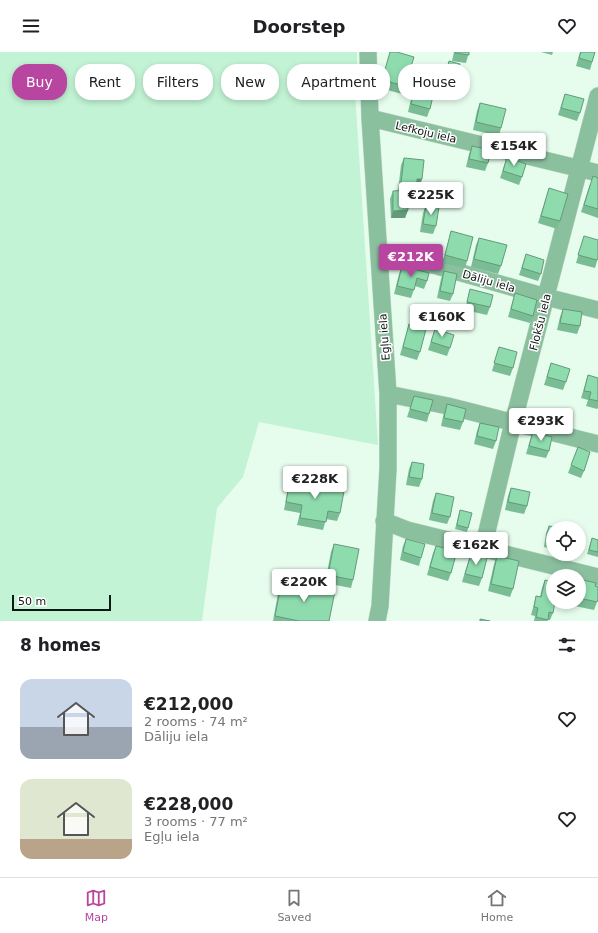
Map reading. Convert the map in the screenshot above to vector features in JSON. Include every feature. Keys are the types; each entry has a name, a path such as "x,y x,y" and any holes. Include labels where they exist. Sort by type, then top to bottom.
{"street":[{"name":"Egļu iela","path":"368,52 370,118 378,255 388,394 388,469 380,606 377,621"},
{"name":"Flokšu iela","path":"483,548 598,96"},
{"name":"Lefkoju iela","path":"370,118 598,173"},
{"name":"Dāliju iela","path":"378,255 437,266 598,310"},
{"path":"388,394 448,406 598,444"},
{"path":"384,521 407,530 598,577"}],"green space":[{"path":"0,52 357,52 357,64 287,64 287,100 355,100 378,445 259,422 243,477 217,508 202,621 0,621"}],"building":[{"path":"390,52 397,52 414,57 412,64 398,64 398,84 390,82 390,64 387,64"},
{"path":"469,52 469,55 455,53"},
{"path":"581,52 595,52 592,62 579,58"},
{"path":"449,61 460,64 448,64"},
{"path":"565,94 584,99 580,113 561,108"},
{"path":"412,100 432,100 430,109 411,104"},
{"path":"480,103 506,109 501,128 476,122"},
{"path":"472,146 491,150 488,163 469,159"},
{"path":"507,157 526,164 522,177 503,171"},
{"path":"404,158 424,160 422,179 417,179 417,185 401,183"},
{"path":"593,176 598,178 598,209 584,205"},
{"path":"549,188 568,194 560,221 541,216"},
{"path":"407,190 408,210 393,211 393,191"},
{"path":"426,205 439,207 436,226 423,224"},
{"path":"451,231 473,237 467,261 445,255"},
{"path":"584,236 598,240 597,260 578,255"},
{"path":"479,238 507,245 501,266 474,259"},
{"path":"526,254 544,260 541,274 522,268"},
{"path":"402,266 429,273 427,281 417,278 414,290 397,286"},
{"path":"444,271 457,274 453,294 440,291"},
{"path":"470,289 493,295 490,307 467,302"},
{"path":"515,293 537,300 533,316 511,309"},
{"path":"563,309 582,312 580,326 560,323"},
{"path":"409,324 426,329 420,352 403,347"},
{"path":"435,329 454,335 450,348 431,342"},
{"path":"499,347 517,352 513,368 494,363"},
{"path":"551,363 570,369 566,382 547,377"},
{"path":"588,375 598,378 598,401 589,399 591,392 584,391"},
{"path":"414,396 433,400 429,414 410,409"},
{"path":"447,404 466,409 463,422 444,418"},
{"path":"480,423 499,427 496,441 477,436"},
{"path":"533,432 552,437 549,451 529,446"},
{"path":"578,447 590,452 584,471 571,465"},
{"path":"412,462 424,464 422,479 409,477"},
{"path":"290,480 344,491 340,513 328,511 326,522 300,518 302,505 286,502"},
{"path":"511,488 530,492 527,506 508,502"},
{"path":"436,493 454,497 450,517 432,513"},
{"path":"460,510 472,513 468,528 457,525"},
{"path":"592,538 598,540 598,552 589,550"},
{"path":"406,539 425,544 421,558 403,552"},
{"path":"334,544 359,549 353,580 328,575"},
{"path":"436,546 457,551 451,573 430,567"},
{"path":"471,554 487,558 482,578 465,574"},
{"path":"497,556 519,561 513,589 491,584"},
{"path":"282,580 335,591 329,621 299,621 275,616"},
{"path":"546,580 546,609 554,609 553,613 549,612 548,620 536,617 538,608 534,607 536,596 541,597"},
{"path":"586,581 596,583 595,586 598,587 597,602 586,600"}]}
